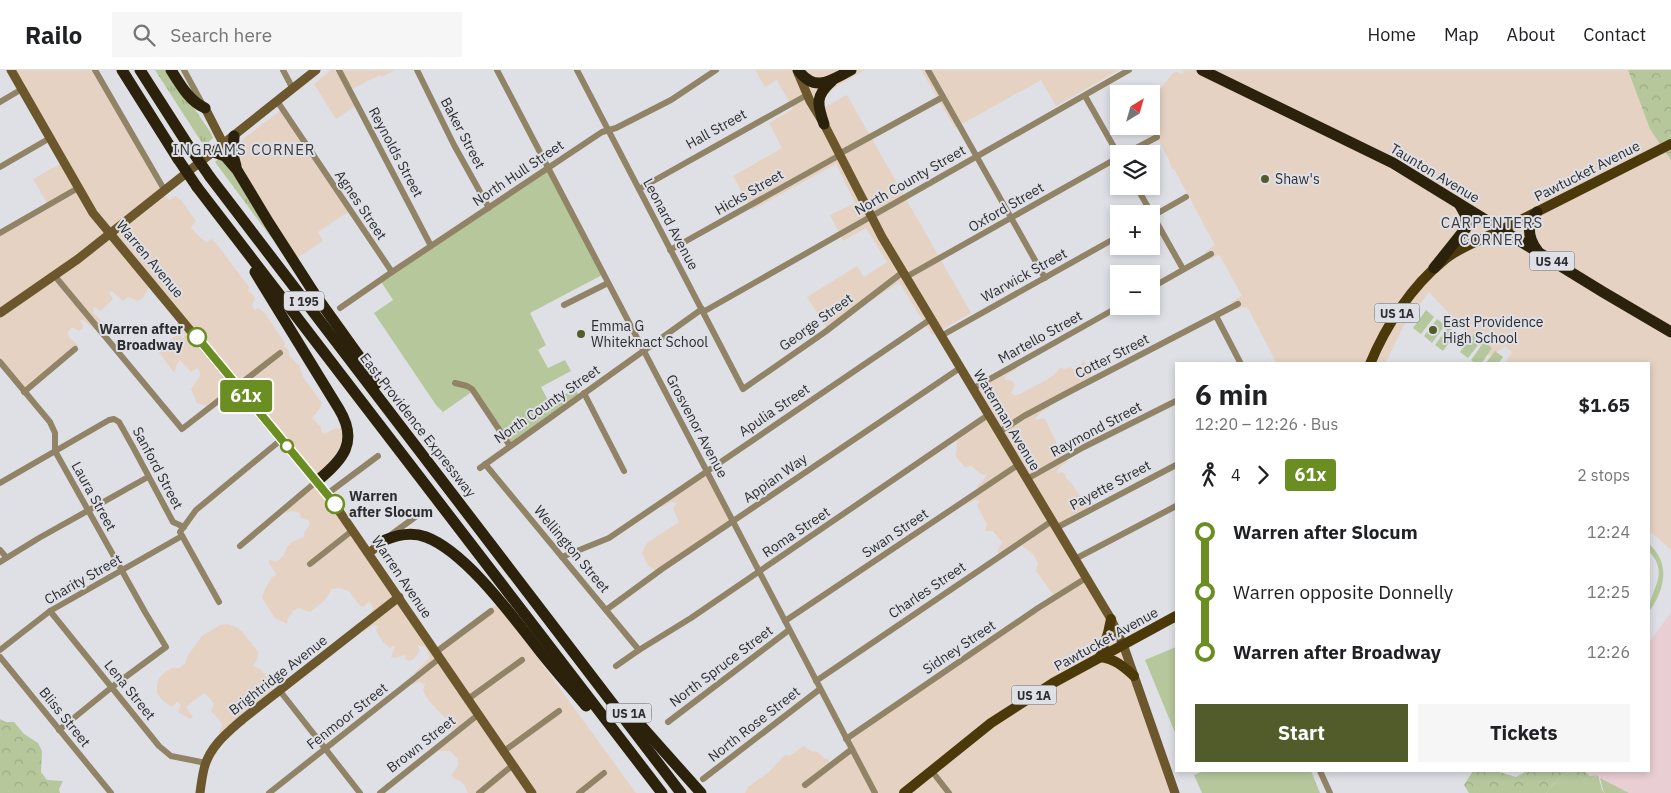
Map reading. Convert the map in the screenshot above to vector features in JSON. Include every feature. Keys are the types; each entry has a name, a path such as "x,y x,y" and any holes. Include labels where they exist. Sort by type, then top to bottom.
{"highway":[{"name":"I 195","path":"122,70 178,159 225,224 661,793"},
{"name":"East Providence Expressway","path":"140,70 210,177 681,793"},
{"path":"171,70 191,98 198,105 205,108"},
{"path":"797,70 812,83 823,83 835,79"},
{"path":"824,124 818,100 824,89 835,79 850,70"},
{"name":"Taunton Avenue","path":"1202,70 1375,154 1671,332"},
{"path":"234,136 233,155 237,170"},
{"path":"214,152 224,156 237,170 268,223 311,289 359,356 399,425"},
{"path":"1434,268 1466,228 1466,216 1459,204"},
{"path":"1537,212 1530,225 1529,233 1532,243 1542,254"},
{"path":"225,224 344,419 348,435 345,452 337,464 317,482"},
{"path":"386,540 415,534 425,537 446,548 472,571 492,591 661,793"},
{"name":"US 1A","path":"559,633 701,793"}],"main road":[{"name":"Warren Avenue","path":"11,70 93,212 327,494 532,793"},
{"path":"0,313 110,234 316,70"},
{"name":"Waterman Avenue","path":"797,70 807,95 824,124 871,217 904,275 1111,620 1123,644 1175,793"},
{"path":"205,108 224,144"},
{"name":"Pawtucket Avenue","path":"1371,362 1377,346 1394,317 1434,268 1461,248 1502,230 1671,144"},
{"path":"369,553 386,540"},
{"name":"Brightridge Avenue","path":"200,793 210,753 222,738 399,597"},
{"name":"Pawtucket Avenue","path":"904,793 991,723 1053,683 1175,617"},
{"path":"1111,620 1100,657 1121,664 1134,676"}],"street":[{"path":"95,70 165,191"},
{"path":"184,70 205,108"},
{"path":"283,70 293,89"},
{"name":"Reynolds Street","path":"339,70 431,246"},
{"name":"Baker Street","path":"416,70 488,208"},
{"name":"Grosvenor Avenue","path":"497,70 875,793"},
{"name":"Leonard Avenue","path":"577,70 743,390"},
{"name":"North Hull Street","path":"340,308 602,132 616,128 671,100 716,70"},
{"path":"928,70 1044,278"},
{"name":"North County Street","path":"482,466 702,310 871,217 1128,70"},
{"path":"0,102 22,89"},
{"name":"Hall Street","path":"639,189 807,95"},
{"name":"Hicks Street","path":"670,250 943,96"},
{"path":"1085,96 1113,145"},
{"name":"Agnes Street","path":"277,101 392,272"},
{"path":"1142,145 1157,137"},
{"path":"0,167 50,138"},
{"name":"Oxford Street","path":"904,275 1011,218 1110,161"},
{"path":"0,233 78,188"},
{"path":"1160,212 1186,196"},
{"path":"1160,230 1183,269"},
{"name":"Warwick Street","path":"941,336 1110,241"},
{"path":"1160,283 1211,254"},
{"path":"54,275 182,429 280,353"},
{"name":"George Street","path":"743,390 904,275"},
{"path":"564,305 608,283"},
{"name":"Cotter Street","path":"999,432 1024,416 1238,304"},
{"name":"Martello Street","path":"972,389 1110,312"},
{"path":"1216,316 1240,362"},
{"name":"Apulia Street","path":"562,557 609,538 930,319"},
{"path":"24,392 75,349"},
{"name":"Laura Street","path":"0,362 50,422 55,433 55,451 121,571 166,647 112,687"},
{"name":"Appian Way","path":"606,610 662,569 960,368"},
{"path":"455,384 472,389 510,446"},
{"path":"584,394 624,471"},
{"name":"Raymond Street","path":"1027,479 1084,447 1175,402"},
{"name":"Roma Street","path":"616,666 691,618 988,415"},
{"name":"Sanford Street","path":"55,451 109,420 116,420 133,447 173,522 184,527 180,532 182,536"},
{"path":"184,527 196,510 282,439"},
{"path":"0,483 55,451"},
{"path":"327,494 378,456"},
{"name":"Swan Street","path":"785,622 1018,464"},
{"name":"Payette Street","path":"1054,524 1175,465"},
{"name":"Wellington Street","path":"482,466 562,557 639,650"},
{"path":"0,562 148,477"},
{"path":"240,546 317,482"},
{"path":"1075,559 1175,507"},
{"path":"386,540 422,512"},
{"name":"Charles Street","path":"816,681 1054,524"},
{"path":"310,564 353,530"},
{"path":"182,536 219,602"},
{"name":"Charity Street","path":"0,650 50,611 182,536"},
{"path":"0,550 6,557"},
{"name":"Sidney Street","path":"846,739 1038,608 1086,578"},
{"name":"Lena Street","path":"50,611 164,751 171,756 206,763"},
{"name":"Fenmoor Street","path":"269,793 491,611"},
{"name":"North Spruce Street","path":"668,722 789,630"},
{"name":"Bliss Street","path":"0,657 112,793"},
{"path":"468,699 522,660"},
{"path":"59,730 112,687"},
{"name":"North Rose Street","path":"704,779 820,689"},
{"path":"280,690 360,793"},
{"path":"504,751 559,711"},
{"name":"Brown Street","path":"380,793 479,714"},
{"path":"805,785 852,750"},
{"path":"479,793 513,765"},
{"path":"931,770 949,793"},
{"path":"1320,772 1330,793"},
{"path":"578,793 604,773"}],"shaded area":[{"path":"9,70 94,70 162,193 169,200 175,196 180,199 196,221 191,227 192,229 204,241 207,242 211,239 216,243 249,287 248,290 255,298 252,306 255,310 258,308 265,313 285,343 284,346 289,351 289,355 300,367 303,377 322,403 312,418 321,427 321,431 324,434 336,428 346,430 344,449 315,481 236,388 210,407 197,403 191,389 200,376 198,369 191,372 180,360 174,373 155,347 157,340 170,347 168,343 172,338 179,334 183,339 185,335 177,323 179,321 150,285 143,298 138,301 128,297 123,301 112,291 109,293 113,299 101,311 93,308 94,314 100,319 101,324 97,325 94,329 83,320 80,320 83,326 82,329 79,331 72,327 68,332 69,337 79,346 78,350 74,349 25,390 0,361 0,232 49,206 33,179 60,164"},
{"path":"331,70 395,70 382,77 380,75 350,90 357,105 336,119 314,84"},
{"path":"755,70 865,70 829,91 824,102 825,107 847,95 971,313 932,335 899,282 828,330 807,297 857,266 864,277 887,262 866,228 843,241 830,215 855,203 836,164 752,210 733,176 782,148 769,123 793,109 777,80 765,87"},
{"path":"921,70 1119,70 1056,106 1041,80 955,128"},
{"path":"1182,70 1634,70 1671,152 1671,550 1652,533 1650,534 1650,362 1505,362 1512,352 1505,347 1490,356 1486,354 1469,333 1429,292 1403,327 1386,362 1276,362 1248,308 1242,307 1236,310 1231,302 1242,296 1220,256 1218,255 1209,260 1205,252 1215,245 1155,135 1160,135 1160,88 1173,73 1183,74"},
{"path":"280,111 348,212 318,232 323,241 295,259 250,185 237,157 239,146 243,139"},
{"path":"1083,360 1092,372 1090,380 1046,404 1050,407 1036,418 1036,420 1045,419 1056,441 1055,449 1062,453 1068,452 1066,458 1068,461 1061,466 1057,473 1062,472 1065,474 1084,502 1089,504 1093,502 1094,507 1057,526 1123,638 1175,793 745,793 748,787 769,772 785,755 790,756 803,746 811,751 818,752 825,759 828,759 830,764 850,750 845,739 1055,597 1036,571 1038,563 1033,554 1022,546 1023,542 1001,554 997,552 1002,542 993,531 985,531 987,524 977,506 980,501 975,500 964,505 964,500 979,489 977,486 986,476 971,466 965,467 956,457 956,437 987,415 971,389 1012,366 1017,369 1008,374 1005,380 1011,380 1015,385 1011,393 1018,395 1053,376 1060,368 1070,367 1078,372"},
{"path":"705,472 731,522 657,572 647,564 642,553 647,543 679,522 673,508 677,503 671,502 661,507 661,503"},
{"path":"314,482 433,651 494,606 499,605 636,793 468,793 464,785 451,775 458,766 458,759 450,751 438,751 438,748 457,727 450,731 454,721 450,715 446,719 429,701 423,691 425,684 419,682 412,685 411,680 417,673 414,673 429,659 425,647 417,645 420,650 414,659 410,661 405,659 405,655 391,657 395,647 390,648 383,642 376,631 378,626 374,625 363,632 366,619 373,609 372,605 369,602 363,607 360,606 349,591 339,588 332,589 325,600 310,612 299,608 294,610 288,618 287,624 275,618 262,598 272,577 277,575 269,563 269,559 275,562 279,560 292,542 304,537 304,533 310,524 308,520 301,518 300,513 292,511 287,513 286,510"},
{"path":"1671,612 1671,793 1629,793 1600,778 1598,775 1590,776 1585,772 1650,772 1650,642"},
{"path":"227,624 242,631 258,652 258,658 253,666 260,669 270,680 266,688 274,689 283,683 223,736 219,733 222,726 221,722 211,711 214,704 204,693 186,707 193,717 190,719 178,712 181,705 177,702 172,707 162,700 157,693 157,685 159,678 165,672 185,664 188,655 202,636 220,625"}],"green space":[{"path":"155,70 168,70 211,133 213,138 204,146"},
{"path":"1628,70 1671,70 1671,160 1650,129"},
{"path":"221,157 224,159 273,240 215,162"},
{"path":"548,169 604,274 530,313 546,345 538,350 548,368 565,360 571,371 541,387 549,402 575,389 580,396 510,446 473,391 443,412 436,405 374,313 393,300 380,280"},
{"path":"1426,310 1434,317 1421,334 1413,328"},
{"path":"1437,319 1445,325 1432,343 1424,336"},
{"path":"1448,327 1456,333 1443,351 1435,345"},
{"path":"1474,334 1482,340 1468,358 1460,352"},
{"path":"1484,342 1492,348 1482,362 1474,362 1471,360"},
{"path":"1495,351 1503,357 1499,362 1487,362"},
{"path":"1650,545 1661,560 1663,577 1659,594 1650,610 1650,604 1659,575 1655,560 1650,552"},
{"path":"1175,647 1175,733 1145,660"},
{"path":"0,719 6,722 14,722 24,734 38,743 42,751 41,772 47,780 63,781 59,789 60,793 0,793"},
{"path":"1202,772 1311,772 1320,793 1202,793 1194,775"},
{"path":"1472,772 1499,772 1516,777 1525,772 1569,772 1561,776 1546,793 1469,793 1464,785"},
{"path":"1569,772 1585,772 1590,776 1597,775 1592,780"},
{"path":"1569,772 1588,780 1592,780 1598,775 1602,790 1605,793 1546,793 1561,776"},
{"path":"1600,778 1629,793 1605,793"}],"bus line":[{"name":"61x","path":"197,337 335,504"}],"place":[{"name":"Shaw's","path":"1265,179"},
{"name":"East Providence High School","path":"1433,330"},
{"name":"Emma G Whiteknact School","path":"581,334"},
{"name":"Warren after Broadway","path":"197,337"},
{"name":"Warren after Slocum","path":"335,504"}],"district":[{"name":"INGRAMS CORNER","path":"244,149"},
{"name":"CARPENTERS CORNER","path":"1492,230"}]}
